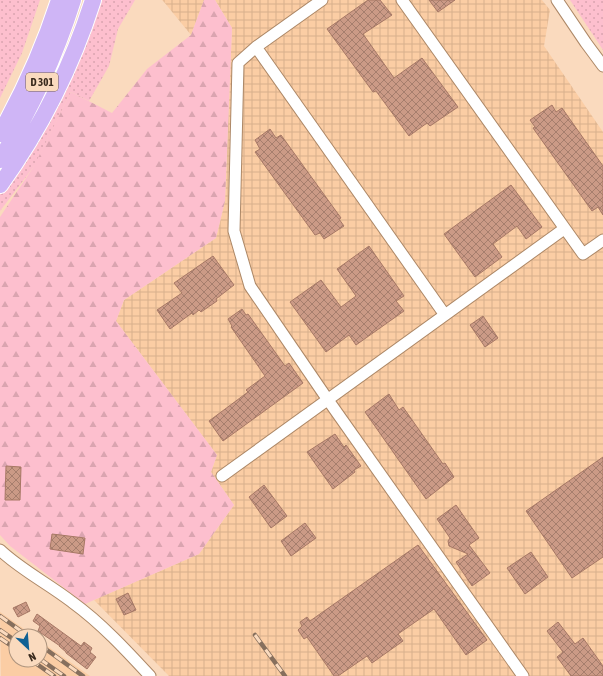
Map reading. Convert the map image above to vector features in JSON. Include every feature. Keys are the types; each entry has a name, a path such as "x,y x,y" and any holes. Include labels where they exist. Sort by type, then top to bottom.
{"highway":[{"name":"D 301","path":"0,134 32,72 50,28 59,0"},
{"name":"D 301","path":"0,160 22,123 42,83 59,41 73,0"},
{"path":"0,172 28,127 52,82 82,0"},
{"path":"0,185 36,132 55,96 73,56 93,0"}],"street":[{"path":"322,0 256,47 238,63 234,232 250,286 328,400 523,676"},
{"path":"402,0 583,254 603,240"},
{"path":"557,0 603,66"},
{"path":"256,47 446,315"},
{"path":"222,476 564,229"},
{"path":"0,551 74,603 96,621 150,676"}],"shaded area":[{"path":"162,0 204,0 191,35 164,2"},
{"path":"215,0 542,0 550,10 544,46 603,132 603,676 169,676 94,600 199,554 234,505 211,472 217,455 116,321 124,300 216,238 225,201 232,28"},
{"path":"0,612 23,628 8,628 8,668 48,668 48,647 90,676 1,676"}],"green space":[{"path":"0,0 40,0 22,53 0,98"},
{"path":"97,0 135,0 118,29 109,66 89,101 71,92 35,165 0,211 0,194 30,151"},
{"path":"204,0 215,0 232,28 225,201 216,238 124,300 116,321 217,455 211,472 234,505 199,554 85,604 10,546 0,535 0,217 34,166 71,92 112,113 147,69 191,35"},
{"path":"570,0 603,0 603,50"}],"building":[{"path":"368,0 380,0 392,15 363,34 394,78 422,58 458,107 430,126 427,123 409,136 376,91 373,92 327,29"},
{"path":"429,0 455,0 438,12"},
{"path":"552,105 556,112 562,108 603,166 603,215 598,207 592,211 533,128 535,127 530,120"},
{"path":"270,129 276,138 281,135 341,218 339,219 344,226 324,239 320,233 315,235 255,152 260,149 255,140"},
{"path":"511,185 542,227 526,239 517,226 493,244 502,257 475,277 444,234"},
{"path":"369,246 404,296 396,301 404,311 356,345 349,335 326,352 290,302 321,280 341,307 356,296 337,269"},
{"path":"213,256 234,285 216,299 217,301 201,312 199,310 193,315 192,313 170,329 157,310 182,293 174,283"},
{"path":"242,309 246,315 248,314 285,366 289,363 303,383 223,441 209,421 248,392 246,390 265,376 231,327 232,326 228,319"},
{"path":"483,316 498,338 485,347 470,325"},
{"path":"389,394 399,410 403,407 443,464 445,463 454,477 426,499 365,412"},
{"path":"335,434 344,447 346,445 361,466 354,470 355,472 333,489 307,452"},
{"path":"603,457 603,557 572,578 526,511"},
{"path":"6,466 21,467 20,500 5,500"},
{"path":"264,485 287,516 271,528 249,497"},
{"path":"456,505 479,538 469,545 490,573 472,586 456,562 468,554 449,546 448,541 450,538 437,519"},
{"path":"305,523 316,538 291,556 281,541"},
{"path":"52,534 85,538 83,554 50,549"},
{"path":"418,545 487,640 466,655 434,609 398,634 403,641 372,663 367,656 338,676 334,676 307,637 304,639 298,630 302,626 300,622 307,617 310,621"},
{"path":"531,552 548,577 525,594 507,568"},
{"path":"128,593 136,610 124,615 116,599"},
{"path":"26,602 30,611 18,617 13,608"},
{"path":"37,614 81,646 84,642 92,648 90,652 96,657 87,669 48,638 48,628 39,628 40,626 33,621"},
{"path":"558,622 575,644 583,638 603,666 603,676 571,676 557,657 563,652 547,631"}],"railway":[{"path":"0,616 17,628"},
{"path":"0,630 8,636"},
{"path":"255,635 285,676"},
{"path":"0,638 8,644"},
{"path":"48,651 83,676"},
{"path":"48,665 64,676"},
{"path":"42,668 54,676"}]}
